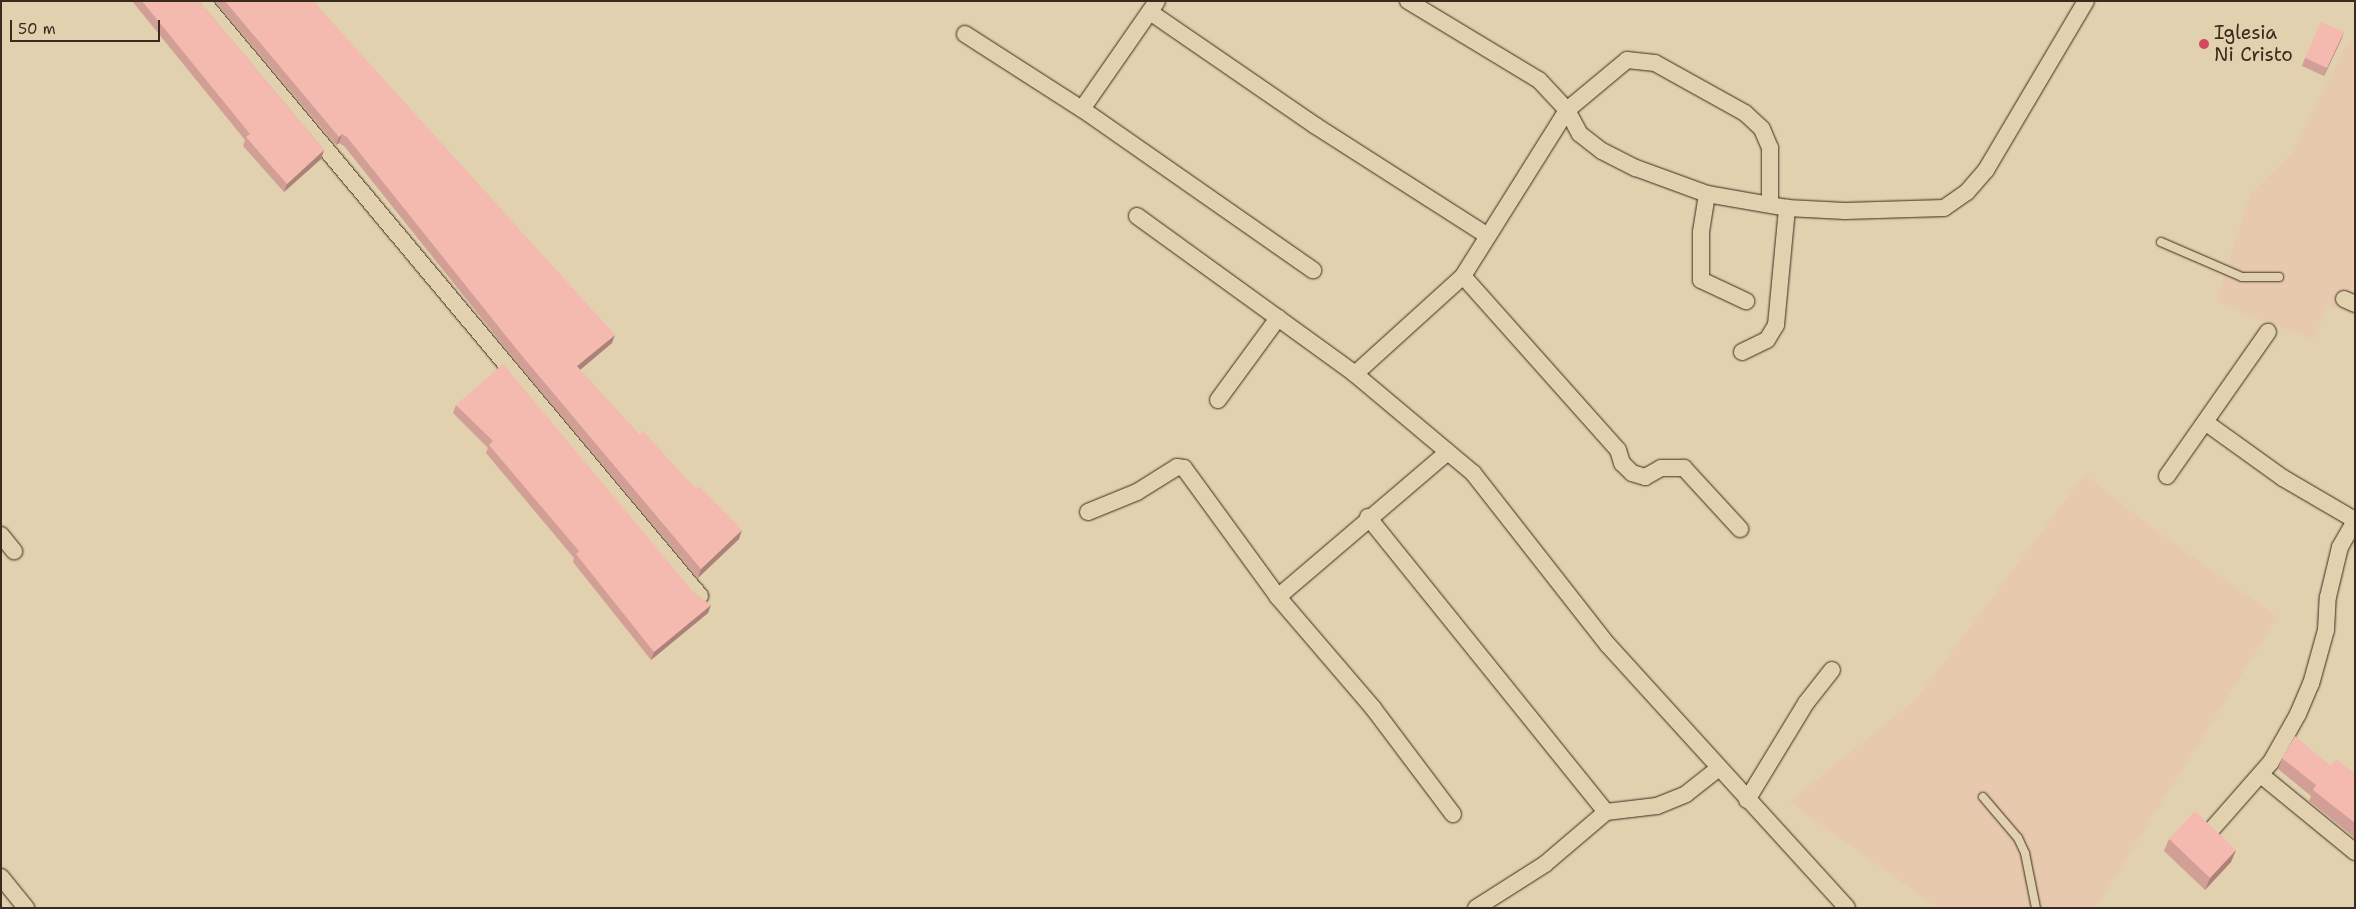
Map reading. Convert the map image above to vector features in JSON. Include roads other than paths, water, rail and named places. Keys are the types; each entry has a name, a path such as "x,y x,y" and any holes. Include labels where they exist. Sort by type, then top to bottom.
{"street":[{"path":"202,1 700,596"},
{"path":"1408,1 1538,80 1567,110 1580,134 1602,151 1636,168 1707,194 1787,208 1854,211 1944,208 1967,192 1986,170 2086,1"},
{"path":"1082,109 1154,7 1316,126 1488,236"},
{"path":"965,34 1082,109 1313,270"},
{"path":"1354,374 1463,276 1567,110 1612,69 1627,60 1654,62 1746,113 1762,129 1770,148 1770,204"},
{"path":"1707,194 1701,232 1701,280 1746,301"},
{"path":"1742,352 1767,340 1776,325 1787,208"},
{"path":"1137,216 1354,374 1473,473 1608,645 1847,908"},
{"path":"1463,276 1618,450 1622,463 1632,473 1646,477 1661,468 1684,468 1740,529"},
{"path":"1218,400 1278,318"},
{"path":"2167,476 2268,332"},
{"path":"2205,422 2283,478 2355,521 2340,547 2332,577 2326,630 2311,684 2298,714 2261,775 2213,828"},
{"path":"1278,597 1368,517 1448,452"},
{"path":"1088,512 1137,492 1177,468 1184,468 1278,597 1373,708 1453,814"},
{"path":"1368,517 1606,812"},
{"path":"1,535 14,551"},
{"path":"1747,800 1797,718 1832,670"},
{"path":"1476,908 1545,864 1606,812 1657,806 1686,794 1719,768"},
{"path":"2261,775 2355,852"},
{"path":"1,877 26,908"}],"lane":[{"path":"2161,242 2242,277 2279,278"},
{"path":"1983,797 2018,838 2025,853 2036,908"}],"place":[{"name":"Iglesia Ni Cristo","path":"2204,44"}]}
